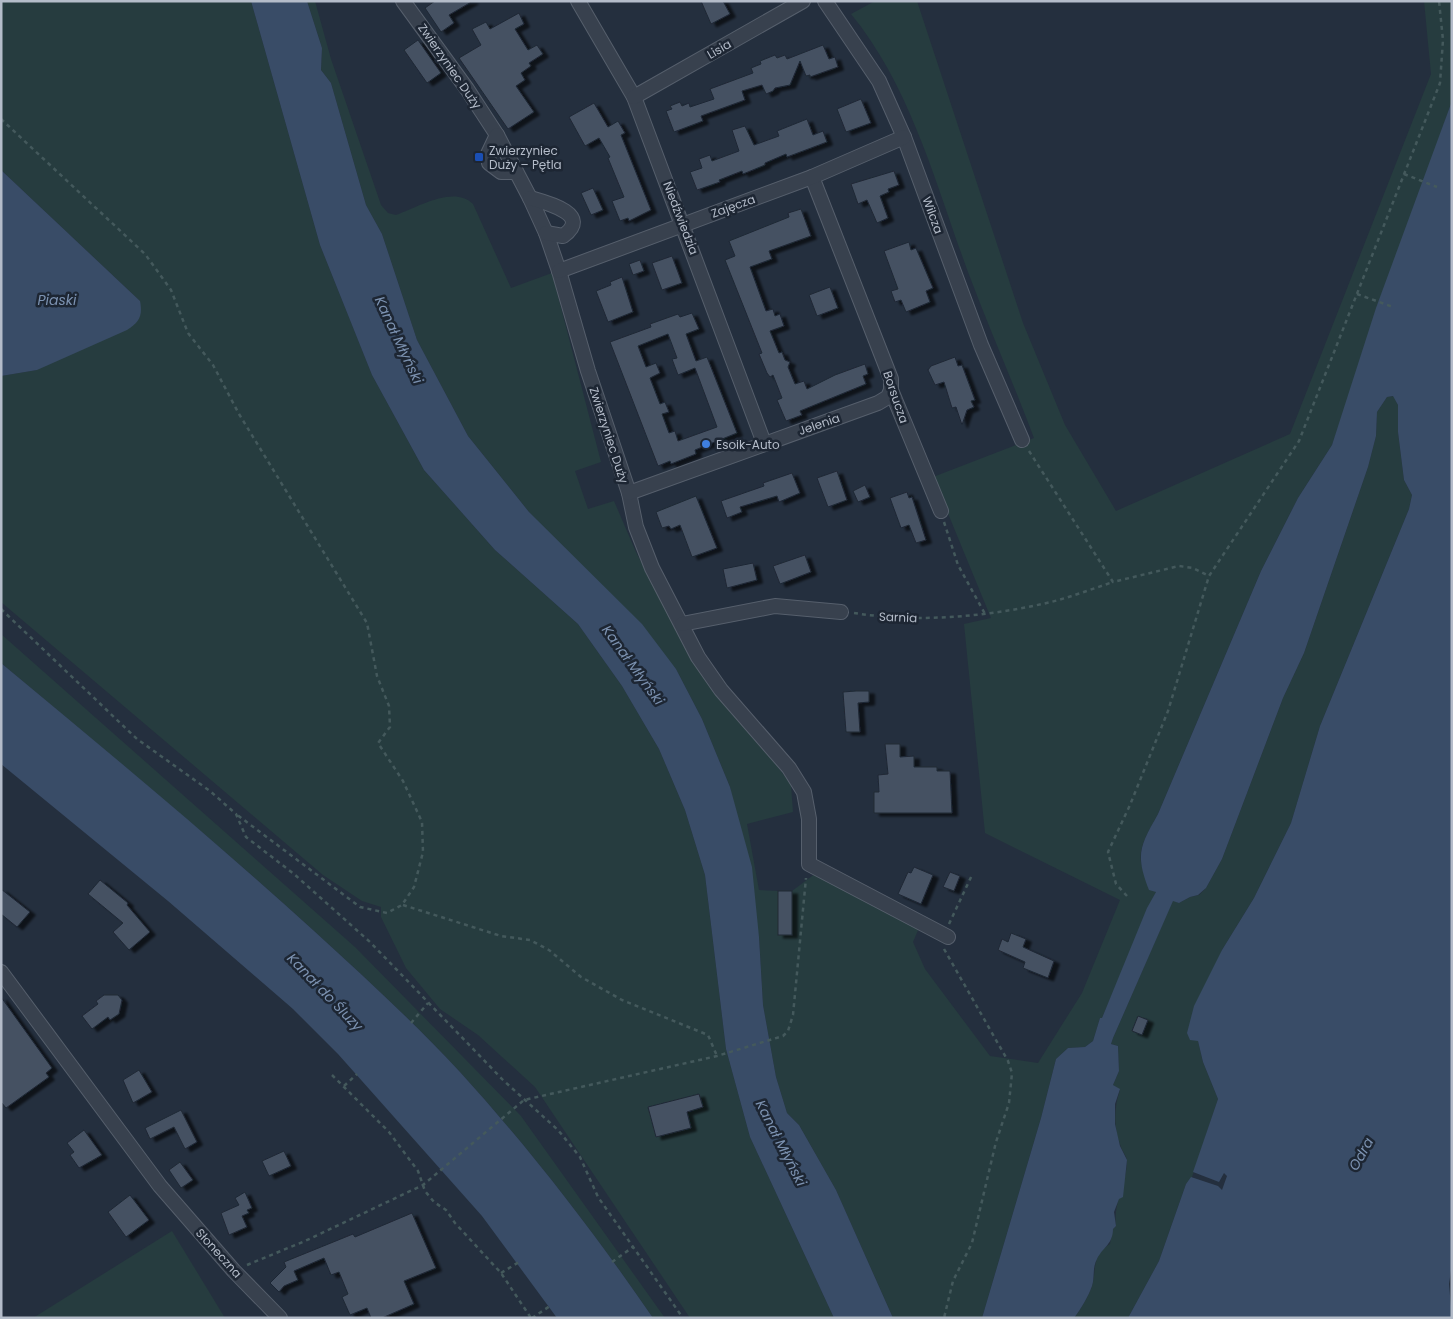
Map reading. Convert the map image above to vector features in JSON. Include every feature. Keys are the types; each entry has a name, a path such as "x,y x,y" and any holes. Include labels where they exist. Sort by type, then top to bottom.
{"street":[{"name":"Zwierzyniec Duży","path":"403,1 467,89 497,135 530,198 546,233 559,271 588,371 629,493 636,527 652,568 698,657 721,690 789,768 804,792 809,819 810,864"},
{"name":"Niedźwiedzia","path":"578,1 634,97 764,443"},
{"name":"Lisia","path":"634,97 804,1"},
{"name":"Wilcza","path":"825,1 879,81 904,138 982,345 1022,440"},
{"path":"497,135 488,154 489,162 501,172 516,172"},
{"name":"Zajęcza","path":"559,271 812,177 904,138"},
{"name":"Borsucza","path":"812,177 891,379 891,390 941,511"},
{"path":"530,198 557,205 567,211 571,218 572,225 563,236 546,233"},
{"name":"Jelenia","path":"629,493 878,403 888,397 891,390"},
{"path":"682,624 775,606 841,612"},
{"path":"810,864 946,936"},
{"name":"Słoneczna","path":"1,972 160,1186 234,1271 280,1318"}],"path":[{"path":"1127,896 1116,884 1108,852 1130,806 1168,711 1209,576 1299,441 1440,83 1443,40 1439,1"},
{"path":"1,119 145,254 172,290 188,333 212,365 239,414 367,623 376,676 389,706 390,727 378,743 403,781 422,822 422,852 414,887 402,905 387,913 360,907 236,814 210,791 137,739 1,610"},
{"path":"1404,174 1437,187"},
{"path":"1357,294 1393,307"},
{"path":"1022,440 1112,582"},
{"path":"941,511 958,565 986,614"},
{"name":"Sarnia","path":"841,612 898,619 986,614 1051,602 1112,582 1179,566 1192,568 1209,576"},
{"path":"236,814 246,837 294,874 370,942 524,1100 558,1130 580,1156 598,1197 682,1318"},
{"path":"234,1271 305,1241 423,1184 524,1100 716,1056 783,1036 788,1031 793,1015 803,889 810,864"},
{"path":"944,1318 953,1281 972,1243 996,1142 1009,1103 1012,1073 1008,1061 940,943 946,936 972,875"},
{"path":"402,905 502,936 530,940 549,950 581,977 622,1000 708,1035 716,1056"},
{"path":"411,1022 429,1003"},
{"path":"332,1074 388,1132 418,1171 423,1184 434,1202 446,1210 455,1223 501,1273 532,1318 550,1306"},
{"path":"344,1086 357,1074"},
{"path":"612,1262 633,1247"},
{"path":"501,1273 519,1262"}],"green space":[{"path":"1,1 251,1 320,245 372,375 424,470 495,550 578,624 622,686 659,749 685,810 705,875 726,1049 750,1137 834,1318 690,1318 535,1087 478,1035 440,1009 406,968 381,917 381,907 362,901 323,875 1,602 1,376 37,370 140,301 1,170"},
{"path":"307,1 315,1 331,59 381,205 388,213 396,215 436,199 446,197 465,199 473,204 511,288 552,273 601,462 575,471 588,509 614,501 636,552 690,657 733,714 768,753 791,785 793,812 747,824 759,890 778,891 778,935 792,935 792,891 816,873 919,928 913,942 925,969 990,1056 1038,1063 1082,993 1120,900 985,833 964,624 991,618 933,477 1034,438 976,293 933,171 906,105 872,42 851,14 875,1 917,1 1023,323 1065,425 1116,511 1290,434 1431,74 1424,1 1452,1 1452,101 1332,445 1298,498 1261,571 1158,814 1143,844 1141,862 1143,871 1156,892 1102,1018 1100,1018 1093,1041 1085,1047 1068,1048 1056,1059 1041,1118 982,1318 893,1318 836,1190 799,1125 787,1113 776,1077 763,1005 759,937 730,787 702,719 676,669 529,512 468,436 417,340 382,234 366,205 331,83 321,70 322,48"},
{"path":"1394,396 1398,405 1398,432 1404,480 1412,495 1409,509 1320,726 1291,823 1254,898 1222,950 1198,1041 1203,1062 1218,1099 1192,1177 1186,1184 1159,1261 1128,1318 1074,1318 1092,1286 1097,1258 1110,1244 1113,1229 1116,1226 1116,1209 1125,1177 1127,1159 1118,1140 1116,1125 1116,1104 1120,1090 1113,1085 1119,1071 1118,1046 1111,1044 1113,1038 1173,900 1179,903 1199,895 1206,888 1222,859 1283,698 1304,653 1368,467 1376,436 1377,412 1387,397"},
{"path":"1,634 355,947 521,1116 665,1318 653,1318 608,1254 536,1161 443,1053 388,999 275,896 1,663"},
{"path":"172,1231 225,1318 33,1318"}],"water":[{"name":"Kanał Młyński","path":"251,1 307,1 322,48 321,70 331,83 366,205 382,234 417,340 468,436 529,512 642,624 676,669 702,719 730,787 752,867 763,1005 776,1077 787,1113 799,1125 836,1190 893,1318 834,1318 750,1137 726,1049 705,875 685,810 659,749 622,686 578,624 495,550 424,470 372,375 320,245"},
{"name":"Odra","path":"1452,101 1452,1264 1449,1284 1452,1318 1128,1318 1159,1261 1186,1184 1191,1177 1218,1186 1222,1190 1227,1176 1224,1173 1219,1182 1193,1172 1218,1099 1203,1062 1198,1041 1190,1040 1187,1033 1194,1006 1222,950 1254,898 1291,823 1320,726 1409,509 1412,495 1404,480 1398,432 1398,405 1393,396 1387,397 1377,412 1376,436 1368,467 1304,653 1283,698 1222,859 1206,888 1198,895 1179,903 1173,901 1113,1038 1111,1044 1118,1046 1119,1071 1113,1085 1120,1089 1115,1104 1115,1124 1120,1146 1127,1160 1123,1197 1119,1199 1114,1212 1116,1226 1113,1229 1110,1242 1095,1262 1093,1283 1090,1290 1074,1318 982,1318 1041,1118 1056,1059 1068,1048 1085,1047 1093,1041 1100,1018 1102,1018 1147,908 1156,892 1149,890 1142,867 1142,850 1147,834 1158,814 1261,571 1298,498 1332,445 1376,308"},
{"name":"Piaski","path":"1,170 140,301 141,311 135,324 127,330 37,370 1,376"},
{"name":"Kanał do Śluzy","path":"1,663 237,862 425,1035 486,1101 536,1161 608,1254 653,1318 557,1318 482,1216 338,1054 293,1009 168,901 1,764"}],"building":[{"path":"435,1 473,1 449,15 454,23 441,32 425,8"},
{"path":"701,1 723,1 730,14 711,24"},
{"path":"519,13 524,24 515,29 528,50 537,45 543,54 529,63 531,66 521,73 525,80 516,86 534,112 508,129 459,58 481,45 472,29 486,22 490,29"},
{"path":"418,40 441,73 427,83 404,50"},
{"path":"823,45 829,59 835,57 838,67 810,77 810,75 806,76 800,61 790,85 775,88 766,94 762,85 742,91 745,100 701,116 703,121 674,132 666,111 672,109 670,106 680,102 682,106 689,103 690,107 714,99 710,89 753,73 751,68 761,64 760,61 775,55 777,58 785,55 787,59"},
{"path":"861,99 871,123 846,132 837,109"},
{"path":"594,103 608,127 618,121 625,133 621,135 651,210 629,221 628,218 620,221 612,201 624,197 608,158 610,157 599,138 585,146 569,117"},
{"path":"807,119 813,135 823,131 827,142 787,157 786,154 743,174 742,171 719,180 720,182 697,190 690,172 702,168 699,159 710,155 712,161 739,151 732,130 745,126 754,145 779,136 777,131"},
{"path":"894,171 899,185 888,189 889,192 880,196 888,218 877,223 867,200 858,204 851,184"},
{"path":"593,188 603,210 591,215 581,193"},
{"path":"801,209 811,236 769,251 772,259 750,267 766,311 773,309 775,316 780,314 784,326 770,331 779,353 782,352 785,360 790,362 788,367 795,384 804,381 807,389 835,375 865,364 868,374 863,376 866,384 800,411 802,415 786,421 777,400 782,398 773,375 770,377 767,373 759,354 762,353 725,260 735,256 729,241 789,217 788,213"},
{"path":"909,242 911,250 916,248 933,288 926,291 930,302 906,312 901,300 895,302 891,291 898,289 884,251"},
{"path":"672,256 682,283 662,290 652,263"},
{"path":"640,260 644,271 633,275 629,264"},
{"path":"622,277 633,312 608,322 596,291 611,285 610,282"},
{"path":"830,287 838,308 817,316 809,295"},
{"path":"692,313 699,329 686,334 696,361 707,357 737,433 695,450 696,454 671,464 670,461 658,466 610,342 651,327 650,324 678,314 680,317","holes":["668,334 677,358 672,359 678,375 695,368 717,427 678,441 675,431 669,433 662,414 669,412 665,402 660,404 650,378 660,373 656,363 646,367 638,346"]},
{"path":"955,357 958,366 962,365 975,400 971,401 974,407 967,410 962,425 956,407 952,408 944,382 935,385 928,370 931,366"},
{"path":"837,471 847,500 828,507 817,478"},
{"path":"792,473 800,493 779,502 777,496 740,507 742,512 727,518 721,501 764,486 763,483"},
{"path":"865,485 870,497 858,502 853,491"},
{"path":"907,492 909,498 912,497 926,540 916,543 909,525 901,528 890,498"},
{"path":"696,496 717,548 692,557 680,525 671,529 669,526 662,528 656,512"},
{"path":"805,555 811,572 780,584 773,566"},
{"path":"753,563 757,580 727,588 723,569"},
{"path":"869,691 869,702 858,703 860,732 846,732 843,692"},
{"path":"885,744 900,744 900,757 914,756 914,767 937,767 937,771 950,771 952,813 874,813 874,792 879,792 878,775 888,774"},
{"path":"914,867 933,875 921,904 898,894 908,872 911,873"},
{"path":"950,872 960,876 954,891 943,887"},
{"path":"100,880 128,903 127,905 150,932 129,950 113,932 123,923 88,894"},
{"path":"1,889 30,912 17,927 1,914"},
{"path":"778,891 792,891 792,935 778,935"},
{"path":"1011,933 1026,939 1023,947 1054,961 1048,978 1023,968 1025,962 998,950 1002,939 1008,942"},
{"path":"104,995 118,995 122,1000 119,1014 110,1020 108,1017 92,1029 82,1016 98,1004 96,1001"},
{"path":"1,997 52,1068 46,1073 49,1077 6,1108 1,1102"},
{"path":"1138,1016 1148,1020 1142,1035 1132,1031"},
{"path":"139,1070 152,1092 133,1103 123,1080"},
{"path":"699,1094 703,1107 687,1112 691,1128 656,1137 648,1107"},
{"path":"181,1110 197,1142 185,1149 174,1127 150,1139 145,1128"},
{"path":"84,1130 102,1155 79,1168 70,1155 74,1152 67,1143"},
{"path":"284,1151 291,1166 269,1176 262,1161"},
{"path":"180,1162 193,1180 181,1188 169,1170"},
{"path":"245,1192 252,1208 247,1210 249,1213 242,1216 247,1227 229,1235 221,1213 239,1205 235,1198"},
{"path":"130,1195 149,1220 126,1237 108,1212"},
{"path":"412,1213 436,1268 404,1281 414,1304 382,1318 371,1318 367,1308 350,1315 342,1297 348,1294 339,1272 331,1275 324,1258 294,1271 298,1280 284,1286 279,1292 270,1283 286,1267 284,1262 353,1234 355,1237"}],"place":[{"name":"Zwierzyniec Duży – Pętla","path":"479,157"},
{"name":"Esoik-Auto","path":"706,444"}]}
